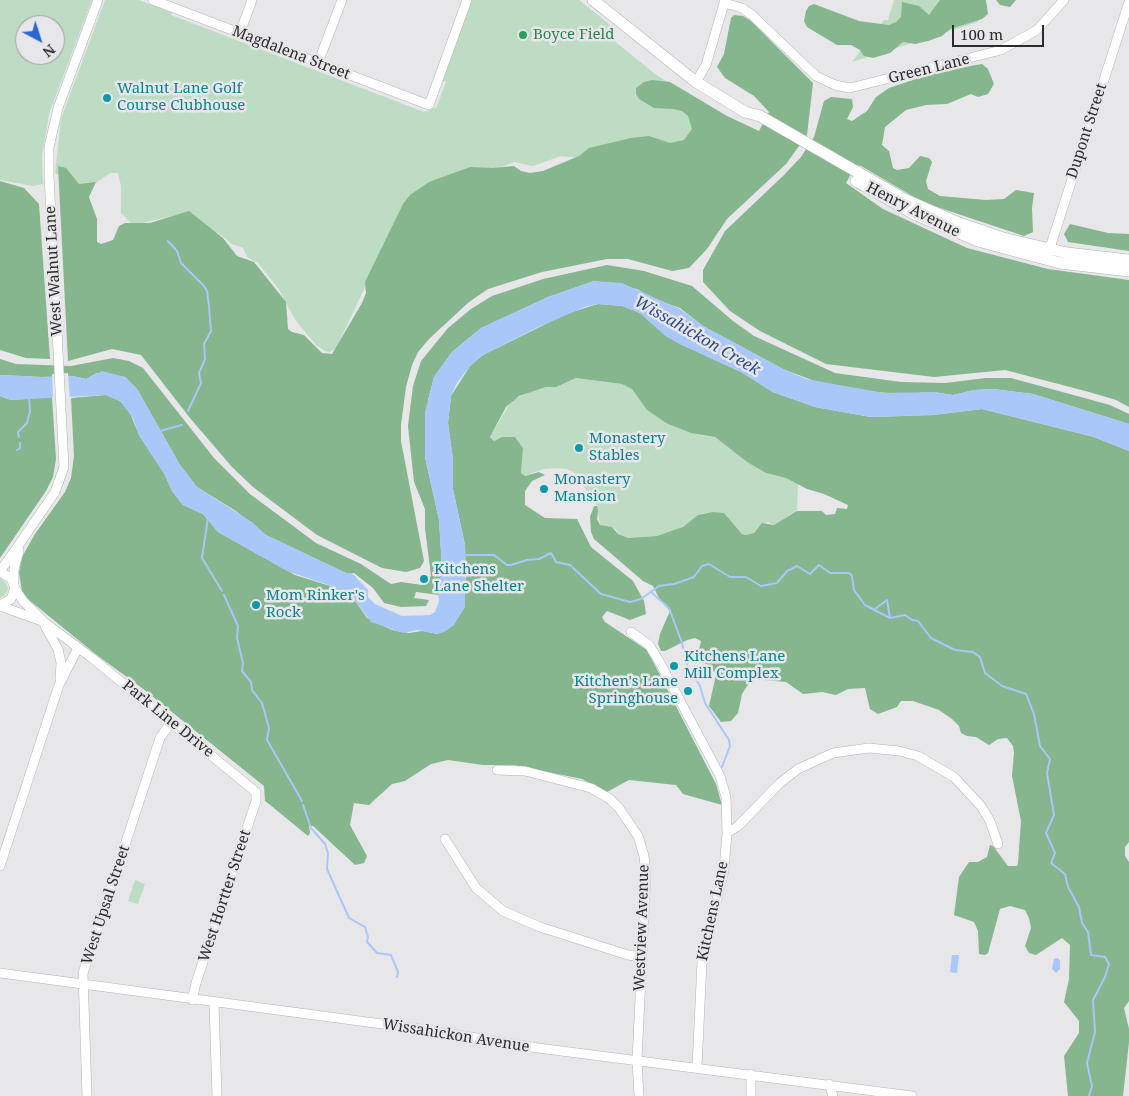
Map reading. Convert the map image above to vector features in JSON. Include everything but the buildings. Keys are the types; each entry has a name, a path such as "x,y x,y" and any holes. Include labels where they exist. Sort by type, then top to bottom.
{"main road":[{"name":"Henry Avenue","path":"593,0 696,82 859,178 916,215 958,234 999,248 1048,255 1129,271"},
{"name":"Henry Avenue","path":"1048,255 1129,260"}],"street":[{"name":"West Walnut Lane","path":"0,571 58,487 65,458 49,176 51,133 61,100 98,0"},
{"name":"Magdalena Street","path":"153,0 175,4 240,33 429,105 467,0"},
{"path":"240,33 252,0"},
{"path":"318,63 342,0"},
{"name":"Green Lane","path":"725,2 742,8 752,15 816,76 835,85 855,87 1001,50 1037,30 1064,0"},
{"path":"696,82 706,65 725,2"},
{"name":"Dupont Street","path":"1048,255 1129,2"},
{"name":"West Walnut Lane","path":"14,586 15,561 23,539"},
{"path":"0,571 9,576 23,601 44,622"},
{"path":"0,605 11,599 14,586"},
{"path":"0,605 44,622"},
{"path":"33,617 48,631 58,649 61,663 60,685"},
{"name":"Park Line Drive","path":"44,622 256,792"},
{"name":"Kitchens Lane","path":"631,632 649,646 660,660 722,781 726,797 727,833 722,880 702,962 697,1067"},
{"path":"0,866 60,685 78,648"},
{"name":"West Upsal Street","path":"87,1096 83,973 160,738 171,722"},
{"path":"727,833 738,826 785,778 806,764 822,756 845,750 876,748 918,756 954,777 982,806 998,844"},
{"name":"Westview Avenue","path":"497,770 525,772 582,784 610,799 624,813 638,836 645,863 638,1060 639,1096"},
{"name":"West Hortter Street","path":"192,1000 257,797 256,792"},
{"path":"445,839 476,888 503,911 540,927 642,958"},
{"name":"Wissahickon Avenue","path":"0,973 912,1096"},
{"path":"214,1003 217,1096"},
{"path":"751,1074 751,1096"},
{"path":"829,1084 833,1096"}],"green space":[{"path":"0,0 92,0 49,114 42,156 43,184 33,186 0,180"},
{"path":"105,0 139,0 172,13 171,15 424,112 437,107 446,81 442,82 471,0 579,0 614,28 603,32 654,73 696,102 695,132 679,144 580,158 561,156 533,166 514,162 494,170 369,279 336,348 330,352 325,351 316,345 296,321 278,288 258,263 247,257 243,248 232,244 220,234 181,214 133,225 121,213 121,186 118,173 110,173 90,187 71,182 55,173 61,119"},
{"path":"894,0 984,0 978,22 852,62 884,20 888,20"},
{"path":"940,0 986,0 988,14 982,19 950,29 942,36 928,41 915,44 903,42 890,53 873,58 864,56 860,50 851,45 837,45 807,27 804,21 806,11 809,6 814,4 859,21 889,25 901,17 902,2 919,6 929,15"},
{"path":"996,0 1016,0 1010,7 1000,5"},
{"path":"734,15 743,16 751,21 813,83 807,135 786,164 727,219 707,249 689,268 672,271 628,259 607,259 542,272 488,289 469,302 430,338 418,352 412,365 406,387 401,425 401,441 424,561 420,568 406,572 382,568 317,535 253,487 232,467 190,418 141,355 112,349 68,361 58,166 66,168 79,184 96,182 89,197 97,219 97,242 101,244 113,240 119,226 125,223 150,223 189,211 223,238 237,256 254,262 286,302 288,329 304,335 322,353 332,354 362,303 366,293 365,282 403,204 410,195 429,182 470,167 493,168 514,166 521,171 530,173 543,171 579,156 589,148 631,138 649,136 670,143 684,140 692,129 688,116 682,111 654,108 639,99 636,94 636,88 644,82 652,80 670,82 727,116 759,131 769,112 754,96 725,78 717,67 724,54 731,18"},
{"path":"982,64 988,69 994,84 988,94 978,97 971,94 947,104 926,105 906,110 885,127 882,145 889,151 893,168 897,170 909,168 920,156 929,158 932,162 926,181 928,189 940,196 986,200 1004,199 1016,190 1034,193 1032,208 1033,232 1024,236 934,206 914,197 861,166 856,165 846,183 883,209 967,248 1048,269 1129,280 1129,407 1116,400 1005,370 934,377 826,364 760,331 730,311 703,282 703,270 725,231 801,157 814,137 824,101 831,97 852,99 853,107 847,119 852,121 867,111 876,97 889,88 937,72"},
{"path":"0,181 24,188 39,204 50,359 26,358 0,350"},
{"path":"1070,224 1108,233 1129,234 1129,251 1068,242 1064,234"},
{"path":"607,265 644,271 692,286 733,321 754,336 835,373 901,382 945,383 986,378 1011,378 1110,405 1129,414 1129,424 1033,394 993,389 974,390 953,395 933,392 903,394 863,391 822,384 783,369 703,326 680,308 654,299 637,289 594,281 548,297 481,328 452,352 434,377 428,400 425,457 439,520 442,568 439,595 416,592 414,598 429,600 426,606 401,607 384,603 373,588 354,573 346,573 266,535 236,511 197,487 180,465 137,389 125,377 97,373 86,379 73,376 0,375 0,359 16,364 71,366 113,358 129,361 143,368 214,458 250,494 316,543 361,564 391,584 401,582 422,585 431,576 425,528 425,509 414,482 408,426 413,386 421,361 448,328 471,309 492,296 543,279"},
{"path":"598,304 623,306 640,313 666,336 680,344 741,372 773,392 815,407 871,417 933,415 982,409 1094,437 1129,451 1129,842 1125,847 1125,856 1129,862 1129,1001 1124,1008 1129,1029 1129,1042 1123,1096 1068,1096 1064,1056 1079,1033 1079,1021 1064,1002 1069,979 1070,945 1062,938 1036,955 1029,953 1025,946 1031,928 1029,918 1025,910 1010,906 1000,909 988,953 985,955 979,954 978,931 974,922 954,915 959,877 969,862 978,862 987,857 990,845 993,846 1008,866 1017,866 1018,863 1021,821 1012,776 1013,746 1007,738 998,739 989,745 976,737 961,733 959,726 939,710 913,701 901,701 897,707 878,714 870,709 865,688 848,689 836,695 822,692 803,694 786,682 753,679 742,694 738,713 731,721 721,722 709,706 716,675 711,667 700,660 698,654 701,641 695,638 687,640 665,651 661,651 658,644 660,634 670,611 660,600 653,586 643,581 594,539 591,532 590,517 594,506 597,506 597,519 600,525 612,527 618,534 628,538 657,536 683,527 698,515 713,512 724,513 742,534 746,535 754,533 762,523 774,525 797,511 822,511 826,515 835,514 837,508 847,509 848,505 824,494 807,489 786,478 766,473 747,462 715,437 691,433 666,423 647,410 632,389 622,384 576,378 556,387 546,387 519,396 506,407 490,437 494,441 502,437 515,437 523,448 521,473 525,476 539,472 545,475 532,481 525,491 525,505 545,518 577,519 591,547 633,581 644,601 646,614 630,620 607,611 602,617 605,622 647,650 716,784 722,805 683,794 676,785 629,780 607,792 582,779 514,765 483,765 448,760 431,764 405,781 392,784 369,805 354,803 350,825 367,856 364,863 355,865 313,826 309,826 310,833 308,836 265,801 264,786 142,688 98,656 29,600 22,591 19,573 22,557 35,534 65,492 71,478 74,456 71,398 106,395 120,401 130,413 139,435 165,475 172,491 183,505 203,514 218,532 295,575 349,592 367,618 392,630 409,633 422,631 438,634 466,578 465,545 453,489 453,460 448,423 451,396 470,366 483,355 566,314"},
{"path":"576,378 622,384 632,389 647,410 666,423 704,436 715,437 747,462 766,473 786,478 798,484 797,511 774,525 768,522 758,527 754,533 746,535 742,534 724,513 704,513 683,527 657,536 628,538 618,534 616,529 600,525 597,506 575,473 567,469 558,468 543,469 525,476 521,473 523,448 515,437 502,437 494,441 490,437 512,400 532,391 546,387 556,387"},
{"path":"0,396 11,400 52,397 56,459 53,477 46,491 0,558"},
{"path":"0,578 6,583 8,589 5,595 0,598"},
{"path":"135,880 145,884 138,904 128,901"}],"water":[{"name":"Wissahickon Creek","path":"594,281 622,283 680,309 703,326 783,369 806,379 884,393 933,392 953,395 974,390 993,389 1033,394 1129,424 1129,451 1094,437 982,409 933,415 871,417 815,407 773,392 741,372 680,344 666,336 640,313 622,306 598,304 585,307 536,328 483,355 470,366 457,383 451,396 448,423 453,460 453,489 465,545 465,607 454,625 446,631 438,634 417,630 403,633 371,622 349,592 287,571 218,532 203,514 183,505 172,491 165,475 139,435 133,418 120,401 106,395 11,400 0,396 0,375 73,376 86,379 102,371 125,377 137,389 180,465 197,487 252,522 266,535 346,573 352,573 368,590 368,597 375,604 402,616 430,615 435,612 439,601 438,590 442,568 439,520 425,457 425,412 434,377 452,352 481,328 548,297"},
{"path":"952,955 959,955 957,973 950,972"},
{"path":"1058,958 1060,961 1060,969 1056,973 1052,969 1054,959"}],"pier":[{"path":"68,373 70,400 53,400 52,374"}],"waterway":[{"path":"168,241 177,251 181,263 204,286 207,291 209,306 211,331 204,344 205,359 199,373 201,383 188,411"},
{"path":"19,437 18,432 27,423 30,412 29,396"},
{"path":"160,431 182,425"},
{"path":"17,450 20,448 20,443"},
{"path":"208,518 202,558 222,591"},
{"name":"Kitchens Lane","path":"463,555 494,555 507,565 511,565 527,560 539,559 551,553 556,562 570,565 601,594 630,602 641,599 659,586 674,584 694,577 702,566 709,564 730,577 746,577 761,586 777,583 787,571 797,566 810,574 819,565 830,573 849,573 852,576 854,590 865,605 890,618 905,615 912,620 918,621 931,638 955,650 973,652 980,657 985,673 1002,686 1026,694 1034,714 1040,746 1050,759 1047,773 1054,815 1046,833 1055,853 1051,863 1065,874 1068,887 1079,907 1082,923 1088,932 1091,955 1105,957 1109,964 1105,977 1093,1000 1095,1032 1087,1063 1092,1086 1089,1096"},
{"path":"651,592 669,608 682,643 687,665 700,686 705,703 729,740 730,746 722,767"},
{"path":"224,595 238,626 237,638 243,663 242,671 251,682 252,690 262,703 269,728 267,740 302,801"},
{"name":"Kitchens Lane","path":"875,609 887,600 890,618"},
{"path":"303,805 311,828 325,844 328,853 327,869 349,918 365,927 368,937 367,942 377,953 391,955 398,972 397,977"}],"place":[{"name":"Boyce Field","path":"523,35"},
{"name":"Walnut Lane Golf Course Clubhouse","path":"107,98"},
{"name":"Monastery Stables","path":"579,448"},
{"name":"Monastery Mansion","path":"544,489"},
{"name":"Kitchens Lane Shelter","path":"424,579"},
{"name":"Mom Rinker's Rock","path":"256,605"},
{"name":"Kitchens Lane Mill Complex","path":"674,666"},
{"name":"Kitchen's Lane Springhouse","path":"688,691"}]}
